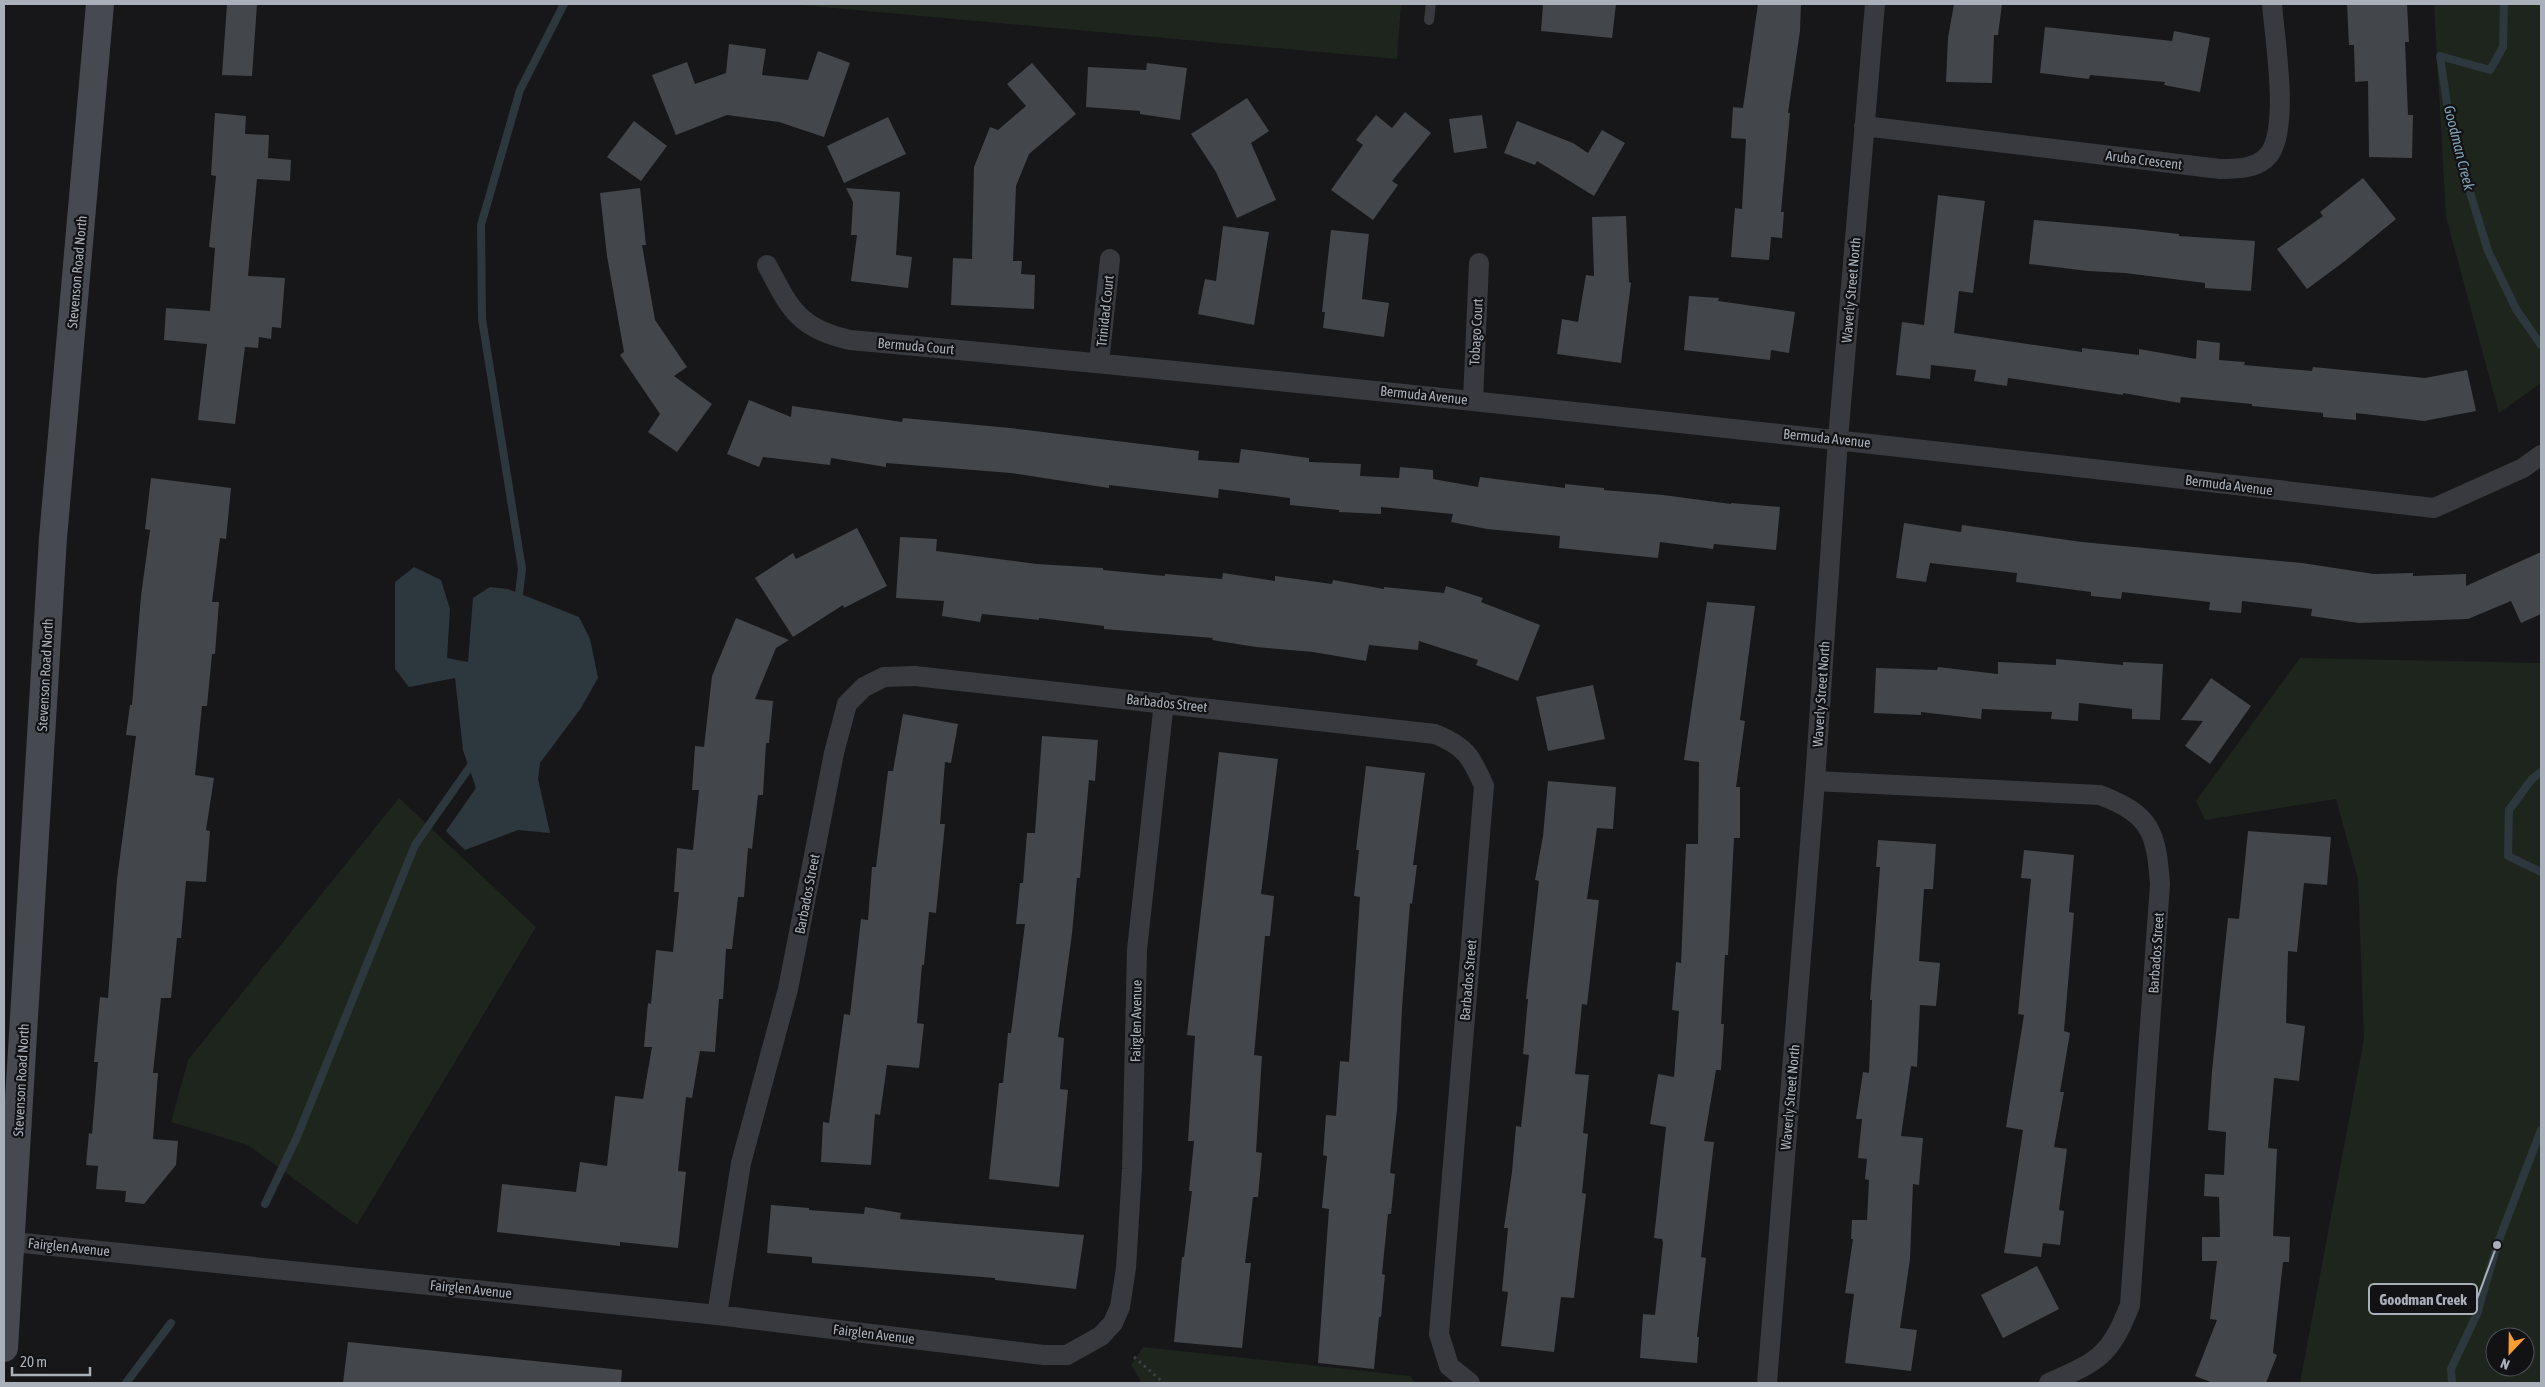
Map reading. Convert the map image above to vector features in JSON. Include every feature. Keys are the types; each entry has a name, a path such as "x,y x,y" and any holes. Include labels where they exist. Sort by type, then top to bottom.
{"street":[{"name":"Stevenson Road North","path":"4,1348 8,1241 53,538 100,4"},
{"name":"Waverly Street North","path":"1767,1383 1815,781 1838,439 1875,4"},
{"name":"Aruba Crescent","path":"1864,126 2242,169 2259,162 2271,151 2278,131 2280,108 2272,4"},
{"name":"Trinidad Court","path":"1099,363 1110,259"},
{"name":"Tobago Court","path":"1473,400 1479,263"},
{"name":"Bermuda Court","path":"767,265 794,311 809,326 829,336 850,340 1099,363"},
{"name":"Bermuda Avenue","path":"1099,363 1838,439 2434,508 2523,468 2541,455"},
{"name":"Barbados Street","path":"717,1315 741,1163 788,989 834,753 847,704 864,687 884,677 915,676 1164,702 1435,734 1455,742 1472,758 1484,786 1439,1334 1449,1366 1470,1383"},
{"name":"Fairglen Avenue","path":"8,1241 717,1315 1044,1355 1067,1355 1083,1348 1101,1336 1113,1323 1120,1307 1126,1268 1132,1169 1137,950 1164,702"},
{"name":"Barbados Street","path":"1815,781 2100,795 2123,804 2138,815 2150,829 2157,850 2160,884 2130,1305 2118,1337 2104,1354 2077,1371 2049,1383"}],"lane":[{"path":"1429,20 1431,4"}],"path":[{"path":"1134,1357 1164,1383"}],"shaded area":[{"path":"790,4 1401,4 1397,59"},
{"path":"2434,4 2541,4 2541,383 2499,413 2446,217"},
{"path":"414,567 441,580 450,609 447,658 468,662 473,598 490,587 508,589 579,617 590,639 598,678 581,708 540,763 538,779 550,833 518,830 465,850 446,831 476,788 463,750 455,678 409,687 395,669 395,582"},
{"path":"2300,658 2541,663 2541,1383 2300,1383 2364,1039 2358,879 2336,799 2205,820 2196,801"},
{"path":"399,798 536,927 357,1225 248,1145 171,1122 188,1060"},
{"path":"1143,1347 1410,1376 1415,1383 1142,1383 1131,1365"}],"building":[{"path":"227,4 257,4 252,76 222,75"},
{"path":"1543,4 1616,4 1612,38 1541,31"},
{"path":"1758,4 1801,4 1800,31 1788,113 1790,113 1781,212 1784,212 1782,238 1771,237 1769,260 1731,257 1735,208 1742,209 1746,139 1731,138 1733,107 1743,108"},
{"path":"1954,4 2002,4 1998,35 1994,35 1992,83 1946,82 1948,38"},
{"path":"2347,4 2407,4 2409,42 2405,42 2408,115 2413,115 2412,158 2369,157 2368,81 2355,82 2354,45 2349,45"},
{"path":"2045,27 2172,41 2174,31 2210,38 2200,92 2164,85 2165,82 2090,75 2089,79 2040,73"},
{"path":"729,44 766,49 762,75 808,80 818,51 850,63 824,137 779,122 727,115 676,135 652,75 687,62 695,84 726,73"},
{"path":"1032,63 1076,114 1029,154 1016,186 1013,261 1022,261 1021,274 1035,275 1034,309 951,305 953,258 972,259 974,167 990,127 998,130 1026,106 1007,84"},
{"path":"1147,63 1187,68 1180,120 1140,114 1140,111 1086,107 1088,67 1146,70"},
{"path":"1247,98 1269,131 1251,143 1276,200 1237,218 1216,172 1191,134"},
{"path":"1405,112 1431,133 1392,181 1398,185 1373,220 1331,190 1363,145 1356,140 1376,115 1392,128"},
{"path":"215,113 246,116 245,134 269,135 268,158 291,160 290,181 257,179 248,276 285,278 281,328 272,327 271,339 259,337 258,348 245,347 235,424 198,420 207,344 164,340 166,308 210,311 215,248 209,247 216,176 211,175"},
{"path":"1482,115 1487,148 1454,153 1449,119"},
{"path":"888,117 906,154 844,183 827,146"},
{"path":"634,121 667,146 641,181 607,157"},
{"path":"1517,121 1573,143 1588,153 1602,130 1625,143 1594,196 1537,161 1535,165 1504,153"},
{"path":"2363,178 2396,219 2307,289 2277,249 2323,216 2320,212"},
{"path":"640,188 646,245 642,245 655,320 687,367 674,376 712,404 677,452 648,432 660,414 620,355 624,352 607,256 600,193"},
{"path":"846,188 900,192 896,255 912,257 908,288 851,281 857,235 851,235 853,202"},
{"path":"1938,195 1985,201 1973,293 1959,291 1954,333 2082,352 2082,348 2139,355 2139,349 2196,359 2197,340 2220,343 2219,360 2245,362 2244,365 2312,371 2313,367 2425,378 2467,370 2476,411 2424,421 2356,413 2356,420 2323,417 2323,413 2181,397 2180,403 2123,393 2123,395 2008,378 2007,386 1974,381 1976,370 1931,365 1930,379 1896,375 1902,322 1924,325"},
{"path":"1626,216 1629,282 1631,283 1621,363 1557,354 1562,319 1578,322 1586,275 1594,276 1592,217"},
{"path":"2034,220 2135,229 2179,234 2179,236 2255,241 2251,291 2205,288 2205,283 2125,273 2029,264"},
{"path":"1223,226 1269,232 1254,325 1198,314 1205,279 1216,281"},
{"path":"1331,230 1369,234 1362,299 1389,303 1384,337 1323,328 1325,312 1322,312"},
{"path":"1689,296 1719,298 1718,301 1795,312 1789,353 1771,350 1770,360 1684,350"},
{"path":"749,400 791,417 792,406 902,422 903,418 1010,428 1199,451 1198,460 1239,463 1241,449 1309,458 1309,462 1361,464 1360,476 1399,478 1400,467 1433,470 1433,479 1478,487 1480,477 1565,488 1565,484 1731,504 1780,507 1776,550 1714,544 1713,549 1660,542 1658,558 1559,548 1560,536 1487,529 1451,522 1453,514 1381,507 1381,514 1339,512 1339,510 1290,505 1290,498 1219,489 1218,498 1109,485 1109,488 1011,473 886,463 886,467 831,458 830,465 763,457 759,467 727,454"},
{"path":"151,478 231,488 226,539 220,538 212,602 219,602 215,654 212,654 207,706 202,706 195,775 214,778 206,830 210,831 206,882 186,881 181,938 177,938 171,998 161,998 153,1073 158,1073 153,1139 178,1141 176,1165 144,1204 125,1202 126,1191 96,1189 98,1166 86,1165 89,1133 92,1134 98,1062 94,1062 100,997 108,998 117,879 136,736 126,735 130,705 132,705 141,596 150,530 145,529"},
{"path":"1904,523 1961,532 1962,525 2082,542 2302,563 2374,574 2413,573 2413,576 2466,574 2466,586 2541,552 2541,614 2521,623 2511,601 2468,619 2359,623 2311,616 2312,609 2242,601 2241,613 2209,610 2210,602 2122,592 2121,599 2091,596 2091,592 2016,582 2017,573 1930,563 1926,582 1896,578"},
{"path":"857,528 887,586 844,608 843,605 793,637 755,578 793,553 796,559"},
{"path":"900,537 937,539 936,551 1037,564 1103,568 1103,570 1165,576 1165,574 1222,579 1223,573 1275,581 1275,576 1332,584 1333,580 1384,589 1384,587 1444,593 1446,586 1483,598 1481,602 1540,625 1518,681 1476,665 1478,660 1419,641 1418,650 1369,645 1366,661 1313,652 1256,647 1212,640 1213,638 1104,629 1104,626 1039,618 1039,620 982,614 980,622 942,616 944,601 896,598"},
{"path":"1707,602 1755,606 1740,720 1745,721 1736,787 1740,787 1740,838 1734,838 1728,955 1725,955 1721,1024 1724,1024 1721,1070 1716,1070 1704,1141 1714,1142 1701,1257 1706,1258 1697,1337 1699,1337 1697,1363 1640,1358 1643,1314 1655,1315 1663,1243 1662,1239 1654,1238 1666,1127 1650,1124 1658,1074 1674,1077 1679,1011 1672,1010 1676,962 1681,963 1686,844 1698,844 1699,762 1684,760"},
{"path":"736,618 789,640 776,648 755,699 773,701 769,743 766,743 763,795 758,795 752,849 748,848 744,897 738,897 732,949 726,949 723,999 719,999 715,1052 700,1051 692,1098 686,1097 678,1171 686,1172 678,1248 620,1242 620,1246 497,1232 502,1184 576,1192 580,1162 607,1166 615,1096 643,1099 652,1047 644,1047 648,1003 651,1004 656,950 673,952 679,892 674,892 677,848 693,850 699,790 692,790 695,746 704,747 712,676"},
{"path":"2056,659 2123,665 2123,662 2163,664 2160,720 2132,719 2132,709 2079,703 2078,721 2051,719 2052,712 1982,709 1981,719 1921,712 1921,715 1874,713 1876,668 1937,670 1938,667 1998,674 1998,662 2056,665"},
{"path":"2211,678 2251,706 2210,764 2185,746 2203,721 2181,720"},
{"path":"1593,685 1605,739 1548,751 1536,697"},
{"path":"903,714 958,724 951,763 945,762 940,824 945,824 936,913 929,912 917,1023 924,1024 919,1068 887,1065 880,1115 875,1114 871,1165 821,1162 823,1122 829,1123 844,1014 850,1015 861,919 868,920 872,867 876,867 888,771 893,771"},
{"path":"1042,736 1098,740 1095,781 1089,780 1080,878 1077,878 1072,934 1058,1037 1064,1038 1060,1089 1068,1090 1059,1187 989,1179 999,1083 1003,1083 1008,1033 1011,1033 1025,924 1016,924 1020,883 1023,883 1027,833 1035,833"},
{"path":"1219,752 1278,759 1261,894 1274,896 1270,936 1265,936 1254,1055 1262,1056 1256,1152 1262,1153 1258,1197 1253,1197 1245,1263 1251,1263 1242,1348 1174,1342 1182,1257 1184,1257 1192,1191 1189,1191 1194,1141 1188,1141 1195,1036 1187,1035"},
{"path":"1366,766 1425,773 1413,865 1417,865 1412,904 1410,903 1402,1008 1397,1110 1390,1173 1395,1174 1391,1214 1388,1214 1382,1274 1385,1275 1374,1369 1318,1363 1329,1209 1322,1208 1327,1156 1323,1155 1326,1115 1336,1116 1340,1061 1349,1062 1360,897 1354,896 1359,850 1356,850"},
{"path":"1548,781 1616,787 1613,829 1597,828 1587,899 1599,900 1587,1005 1582,1004 1575,1074 1589,1075 1583,1133 1588,1134 1582,1193 1586,1194 1574,1298 1561,1297 1554,1352 1501,1346 1508,1292 1502,1291 1508,1228 1504,1228 1516,1126 1521,1127 1529,1055 1523,1054 1528,999 1526,999 1539,881 1535,880 1543,836"},
{"path":"2248,831 2331,837 2327,885 2304,883 2297,952 2288,951 2286,1023 2305,1026 2299,1081 2274,1078 2268,1148 2277,1149 2273,1236 2290,1237 2289,1262 2283,1262 2273,1353 2277,1355 2266,1383 2213,1383 2195,1376 2217,1320 2210,1319 2217,1261 2202,1261 2202,1237 2220,1237 2219,1197 2204,1196 2205,1174 2224,1175 2226,1132 2208,1130 2212,1071 2228,918 2239,919"},
{"path":"1878,840 1936,844 1933,889 1924,889 1919,961 1940,963 1936,1006 1920,1005 1917,1067 1911,1066 1901,1136 1923,1138 1919,1185 1913,1184 1910,1259 1900,1328 1917,1330 1911,1371 1845,1363 1854,1294 1845,1293 1853,1239 1851,1239 1852,1220 1867,1220 1869,1180 1865,1179 1867,1159 1858,1158 1862,1119 1856,1119 1863,1072 1869,1073 1872,1000 1870,1000 1880,867 1876,867"},
{"path":"2024,850 2074,855 2069,912 2074,913 2064,1031 2070,1033 2060,1092 2064,1092 2054,1147 2067,1149 2059,1210 2064,1211 2060,1245 2043,1243 2041,1257 2004,1253 2023,1130 2006,1127 2024,1015 2018,1014 2031,879 2021,878"},
{"path":"771,1205 864,1214 865,1207 901,1213 900,1219 1084,1235 1076,1289 995,1280 995,1278 812,1263 812,1257 767,1253"},
{"path":"2037,1266 2059,1309 2003,1338 1981,1295"},
{"path":"348,1342 622,1370 621,1383 343,1383"}],"waterway":[{"path":"518,602 522,569 482,319 481,225 520,90 564,4"},
{"name":"Goodman Creek","path":"2504,4 2503,47 2490,70 2440,56 2451,130 2488,251 2516,309 2541,345"},
{"path":"265,1204 297,1137 415,845 474,761"},
{"name":"Goodman Creek","path":"2541,772 2532,779 2509,810 2508,856 2541,872"},
{"name":"Goodman Creek","path":"2452,1383 2451,1369 2477,1314 2497,1245 2541,1130"},
{"path":"126,1383 171,1323"}],"place":[{"name":"Goodman Creek","path":"2497,1245"}]}
